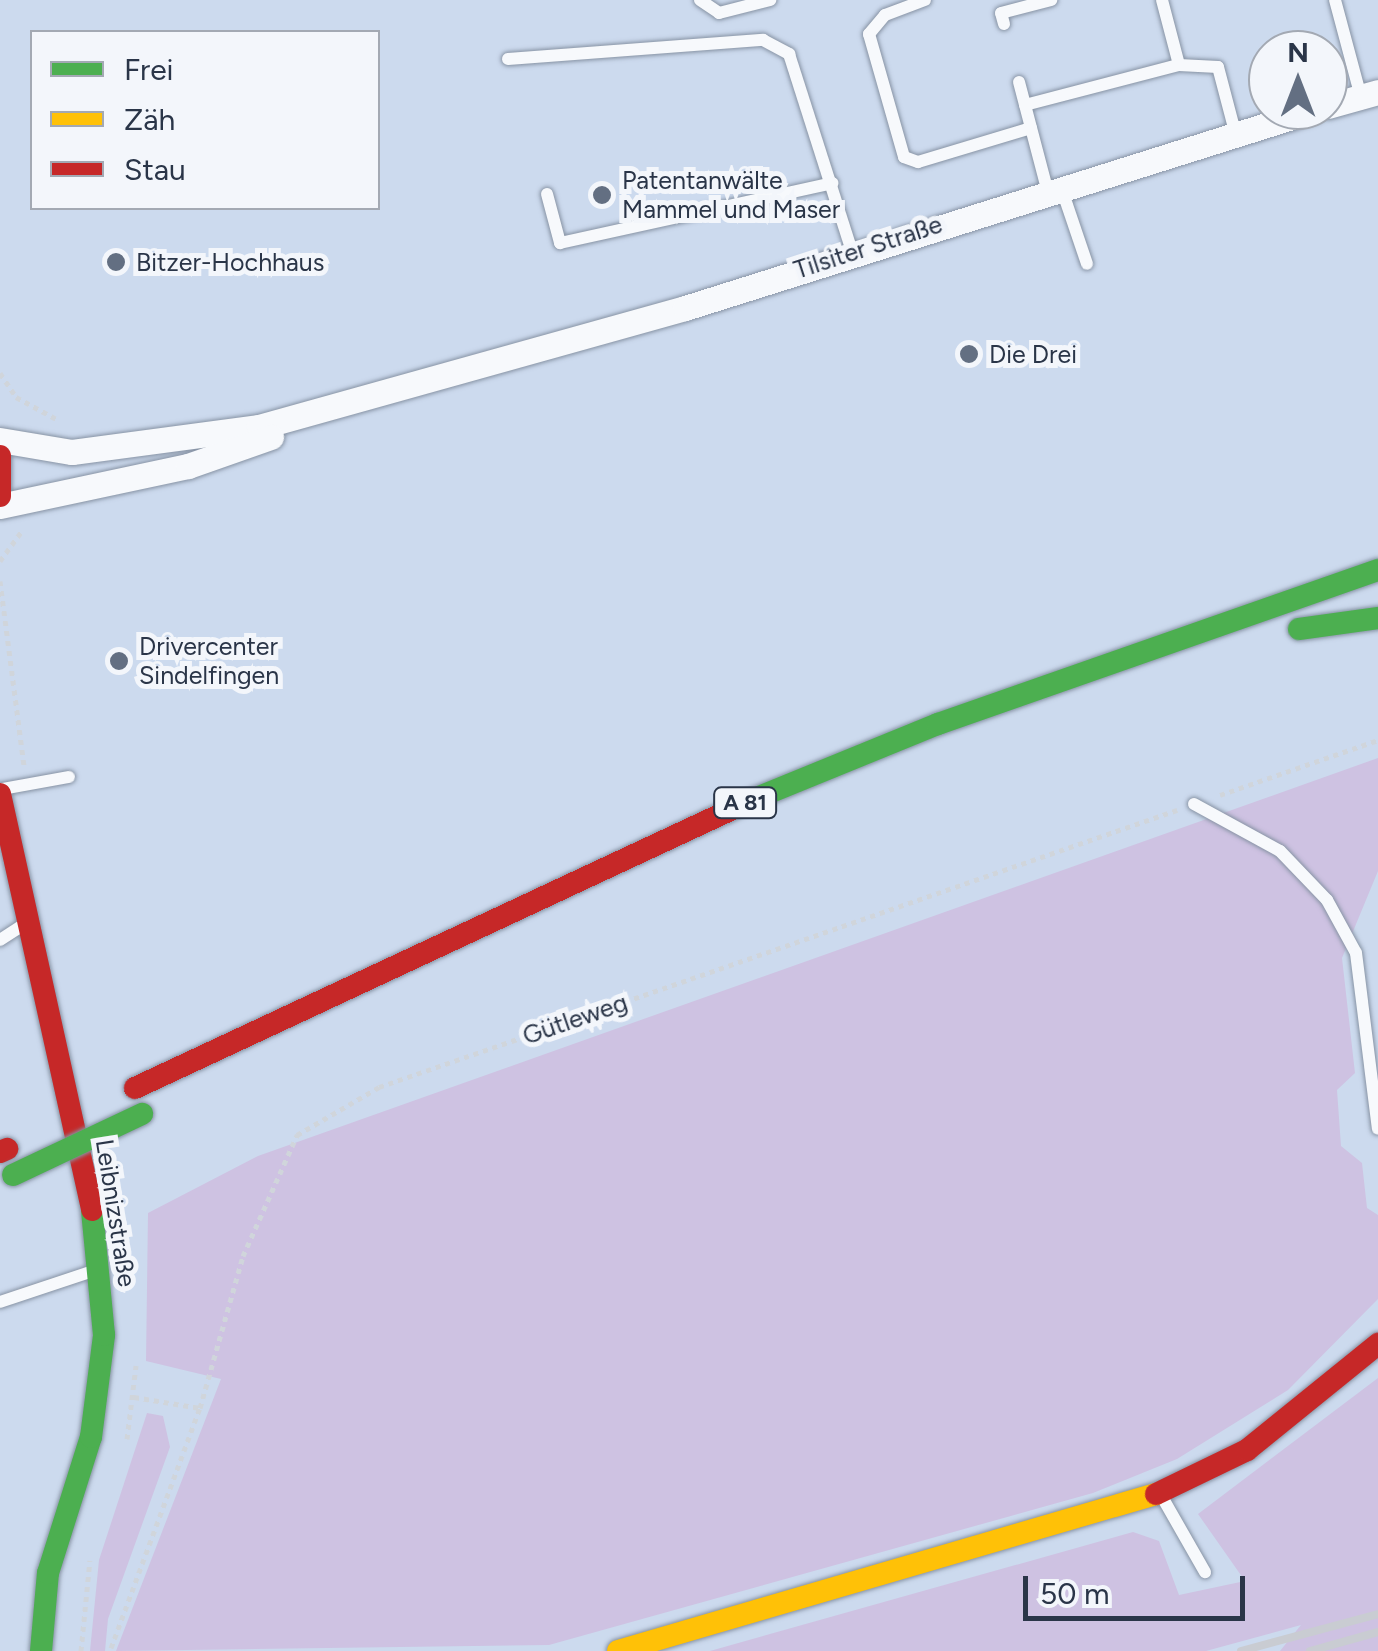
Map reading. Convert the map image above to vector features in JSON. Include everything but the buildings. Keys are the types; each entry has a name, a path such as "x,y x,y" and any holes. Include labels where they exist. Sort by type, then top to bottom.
{"main road":[{"path":"0,456 0,496"},
{"name":"A 81","path":"4,1150 689,826 938,724 1378,570"},
{"path":"1378,603 1290,632 1378,618"},
{"name":"Leibnizstraße","path":"0,792 100,1268 101,1393 48,1573 42,1648"},
{"name":"A 81","path":"7,1178 402,984 745,833"},
{"path":"618,1651 1160,1493 1247,1450 1378,1344"}],"street":[{"name":"Tilsiter Straße","path":"0,506 188,466 422,385 1248,128"},
{"name":"Tilsiter Straße","path":"0,440 48,452 126,448 422,385"}],"lane":[{"path":"700,0 719,13 770,0"},
{"path":"924,0 885,15 868,34 904,157 918,162 1032,128"},
{"path":"1004,24 1001,13 1051,0"},
{"path":"1162,0 1179,65"},
{"path":"1335,0 1370,95"},
{"path":"508,59 763,40 789,54 852,252"},
{"path":"1026,105 1179,65 1218,67 1235,132"},
{"path":"1019,82 1054,187 1087,264"},
{"path":"547,194 560,243 832,183"},
{"path":"0,792 68,778"},
{"path":"1194,804 1280,850 1328,900 1356,954 1378,1129"},
{"path":"0,940 27,923"},
{"path":"0,1302 100,1268"},
{"path":"1160,1493 1206,1572"}],"path":[{"path":"0,373 16,397 75,429"},
{"path":"0,682 13,680"},
{"name":"Gütleweg","path":"111,1648 200,1408 243,1256 297,1135 379,1086 1378,740"},
{"path":"101,1393 200,1408"}],"shaded area":[{"path":"1378,758 1378,871 1342,958 1355,1073 1337,1090 1341,1146 1362,1163 1367,1208 1378,1215 1378,1299 1288,1390 1177,1459 1093,1493 549,1645 116,1651 221,1379 146,1361 148,1213 258,1156"},
{"path":"1378,1378 1378,1651 1280,1651 1301,1625 1206,1651 710,1651 1133,1532 1159,1541 1179,1595 1245,1581 1198,1514"},
{"path":"147,1413 163,1416 170,1447 108,1619 105,1651 90,1651 99,1560"}],"railway":[{"path":"1241,1651 1378,1614"},
{"path":"1310,1651 1378,1632"}],"traffic: fast":[{"path":"754,799 938,724 1378,570"},
{"path":"1299,629 1378,618"},
{"path":"13,1175 142,1114"},
{"path":"41,1651 48,1573 91,1437 104,1335 92,1210"}],"traffic: slow":[{"path":"618,1651 1156,1494"}],"traffic: jam":[{"path":"0,456 0,496"},
{"path":"0,794 92,1210"},
{"path":"135,1088 754,799"},
{"path":"0,1152 7,1149"},
{"path":"1156,1494 1247,1450 1378,1344"}],"place":[{"name":"Patentanwälte Mammel und Maser","path":"602,195"},
{"name":"Bitzer-Hochhaus","path":"116,262"},
{"name":"Die Drei","path":"969,354"},
{"name":"Drivercenter Sindelfingen","path":"119,661"}]}
